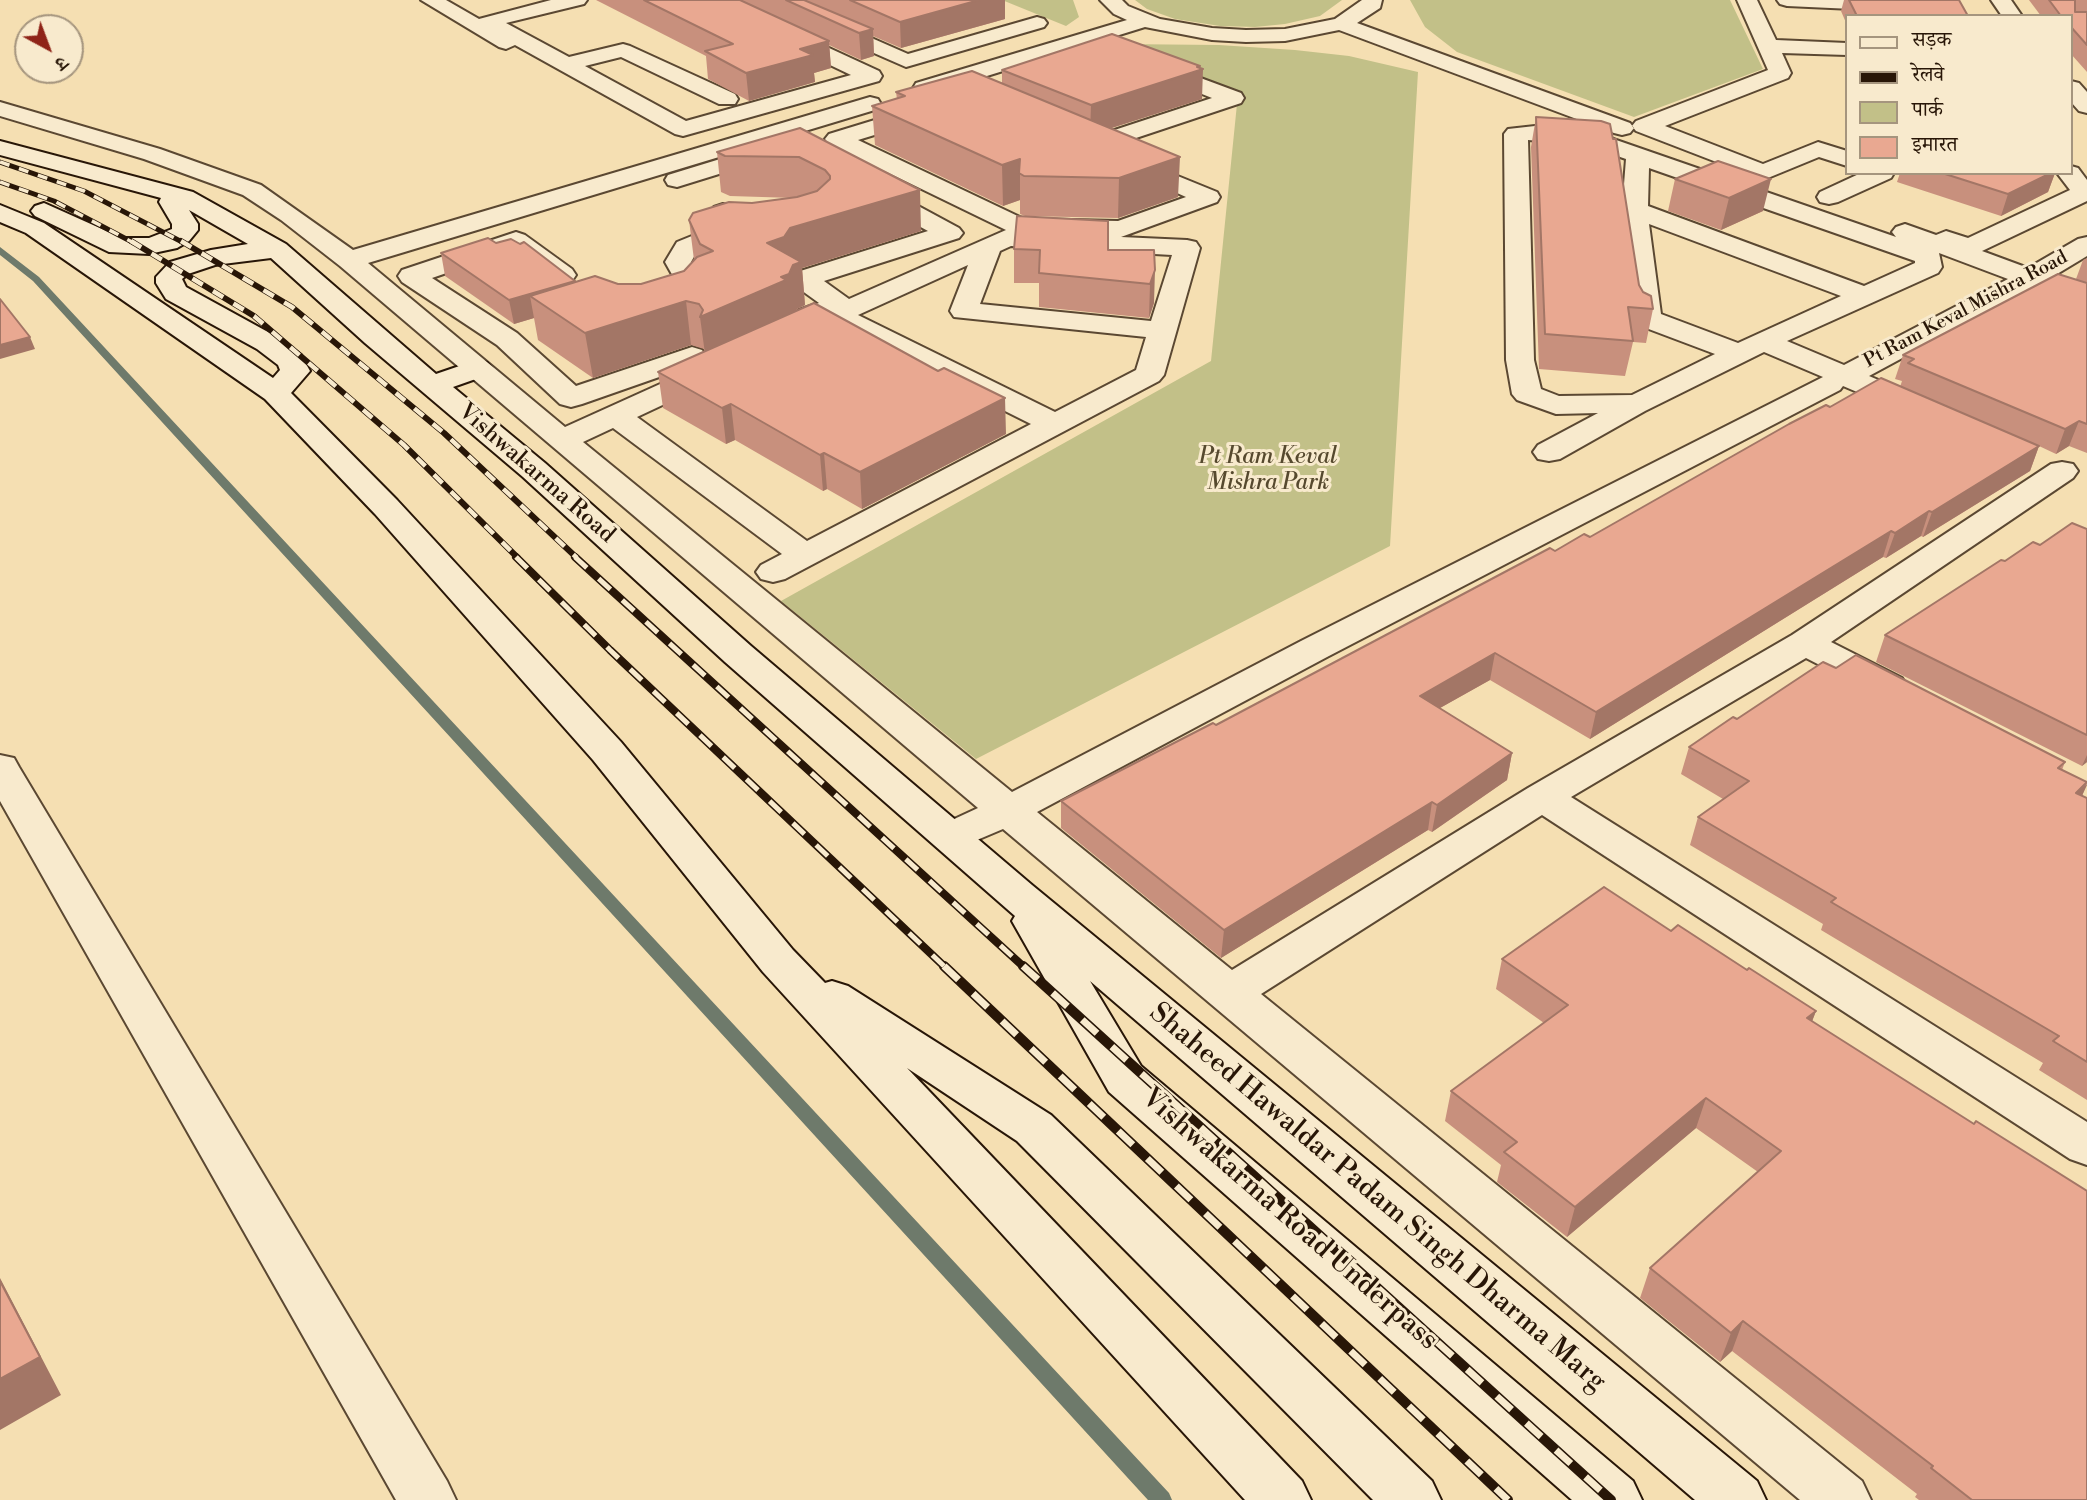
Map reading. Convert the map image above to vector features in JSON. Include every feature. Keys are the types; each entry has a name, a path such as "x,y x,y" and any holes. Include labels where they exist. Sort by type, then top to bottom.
{"street":[{"path":"431,0 704,153"},
{"path":"577,0 488,21 683,129 871,76 709,0"},
{"path":"783,0 794,11 906,61 1037,23 1005,9"},
{"path":"1110,0 1121,10 1145,21 1181,30 1246,36 1285,35 1341,24 1373,4 1372,0"},
{"path":"1747,0 1780,73 1644,126 1808,192 1854,206"},
{"path":"1787,0 1912,5"},
{"path":"1063,136 1208,197 1121,229 1019,227 837,139 945,94 1015,60 1145,21"},
{"path":"1341,24 1581,113 1808,192 2087,299"},
{"path":"974,41 1015,60"},
{"path":"1768,46 1846,49"},
{"path":"566,64 623,50 727,99"},
{"path":"1077,64 1121,54 1233,98 1088,146"},
{"path":"666,174 704,153 894,97 945,94 974,98"},
{"path":"787,100 821,118"},
{"path":"0,110 152,154 252,190 349,260 562,440 1842,1500"},
{"path":"1516,134 1581,113"},
{"path":"1516,134 1535,132 1588,138 1928,257 1929,267 1751,347 1549,452"},
{"path":"1516,134 1520,360 1527,394 1556,405 1637,404"},
{"path":"349,260 666,174 788,146 799,152"},
{"name":"Vishwakarma Road","path":"0,148 176,195 277,250 305,272 375,337 534,470 738,654 1017,895"},
{"path":"1763,173 1818,149 1846,159"},
{"path":"1639,155 1635,210 1648,319 1751,347 1938,417"},
{"path":"647,317 679,306 690,293 687,278 678,262 686,248 734,220 666,174"},
{"path":"1808,192 1874,175"},
{"path":"1893,220 1970,247 2084,193 2070,175"},
{"path":"562,440 744,347 839,305 803,279 950,233 857,183"},
{"path":"1,213 45,211 118,246 139,247 168,242 185,230 185,224 171,202 176,195"},
{"path":"1635,210 1863,295"},
{"path":"1,213 35,228 275,393 386,507 598,741 778,961 1282,1500"},
{"path":"582,290 516,240 411,276 519,336 571,398 744,347 836,315 1007,238 1187,248 1149,374 773,572"},
{"name":"Pt Ram Keval Mishra Road","path":"951,837 1009,810 1314,649 1838,380 2031,278 2087,244"},
{"path":"989,246 964,311 1162,330"},
{"path":"275,393 295,370 291,361 268,343 176,293 169,283 169,277 179,268 211,258 249,251 277,250"},
{"path":"836,315 1054,424"},
{"path":"432,385 468,360 519,336"},
{"path":"615,415 805,555"},
{"path":"2025,455 2075,476"},
{"path":"1228,993 1542,797 1805,643 2075,476"},
{"path":"1805,643 1915,699"},
{"path":"0,767 427,1500"},
{"path":"1542,797 2087,1146"},
{"name":"Vishwakarma Road Underpass","path":"1017,895 1125,1079 1613,1500"},
{"name":"Shaheed Hawaldar Padam Singh Dharma Marg","path":"1017,895 1737,1500"},
{"path":"778,961 1034,1128 1412,1500"}],"green space":[{"path":"1002,0 1073,0 1079,17 1066,26"},
{"path":"1135,0 1342,0 1320,16 1255,27 1220,26 1175,19 1147,9"},
{"path":"1410,0 1730,0 1763,69 1634,117 1457,52 1425,27"},
{"name":"Pt Ram Keval Mishra Park","path":"1118,44 1219,45 1295,50 1349,56 1418,72 1390,546 976,759 781,601 1211,361 1238,94"}],"building":[{"path":"644,0 740,0 829,41 800,49 813,55 746,73 705,51 733,44"},
{"path":"786,0 804,0 873,29 859,33"},
{"path":"850,0 979,0 900,22"},
{"path":"1849,0 1959,0 1967,14 1856,14"},
{"path":"2049,0 2075,0 2075,12 2087,12 2087,45 2073,29 2073,14 2060,14"},
{"path":"1112,34 1203,69 1091,105 1002,70"},
{"path":"972,71 1180,157 1119,178 1024,176 1019,173 1020,159 1002,165 872,106 905,96 896,92"},
{"path":"1536,117 1601,121 1610,124 1613,139 1616,139 1639,285 1643,292 1651,296 1653,309 1628,307 1633,341 1545,334"},
{"path":"800,128 920,190 790,228 784,237 767,243 801,262 793,265 789,274 781,277 786,280 700,317 703,310 699,304 686,301 585,333 530,296 595,276 618,284 641,284 684,271 697,257 713,251 700,244 689,220 693,213 729,202 752,203 797,197 817,191 830,176 825,170 799,157 725,156 717,152"},
{"path":"1718,161 1771,179 1729,198 1675,179"},
{"path":"1948,175 2047,175 2008,194"},
{"path":"1017,216 1108,221 1108,250 1154,250 1155,270 1150,284 1039,273 1040,250 1014,249"},
{"path":"488,238 496,243 511,239 520,244 524,242 575,281 509,300 441,253"},
{"path":"2058,274 2087,283 2087,424 2079,421 2065,429 1908,363 1914,359 1903,355"},
{"path":"0,299 30,337 0,345"},
{"path":"814,303 938,371 944,368 1005,398 860,472 824,453 820,455 731,404 722,408 658,372"},
{"path":"1881,378 2039,446 1932,512 1929,511 1895,533 1891,531 1596,712 1495,653 1420,696 1512,753 1437,805 1432,802 1224,930 1061,801 1213,723 1216,725 1550,548 1555,551 1584,534 1590,537 1789,424 1826,405 1830,407"},
{"path":"2072,523 2087,529 2087,735 1885,635 2001,560 2005,561 2033,542 2040,545"},
{"path":"1856,655 2065,762 2058,768 2087,782 2076,793 2087,798 2087,1062 2053,1041 2059,1036 1831,902 1836,898 1698,817 1749,781 1689,747 1823,662 1836,668"},
{"path":"1604,887 1671,931 1678,925 1747,970 1749,968 1816,1011 1807,1018 1974,1124 1976,1121 2087,1191 2087,1500 1972,1500 1931,1468 1933,1466 1743,1321 1731,1333 1650,1268 1781,1151 1706,1098 1575,1207 1504,1152 1517,1142 1451,1091 1568,1005 1502,959"},
{"path":"0,1281 40,1357 0,1379"}],"waterway":[{"path":"0,250 36,279 1162,1500"}],"railway":[{"path":"0,162 84,191 184,243"},
{"path":"0,182 54,201 134,243"},
{"path":"131,241 254,316 404,445 518,558"},
{"path":"181,241 292,307 444,433 577,558"},
{"path":"516,557 610,650 946,968"},
{"path":"575,557 1025,968"},
{"path":"944,966 1508,1500"},
{"path":"1023,966 1611,1500"}]}
